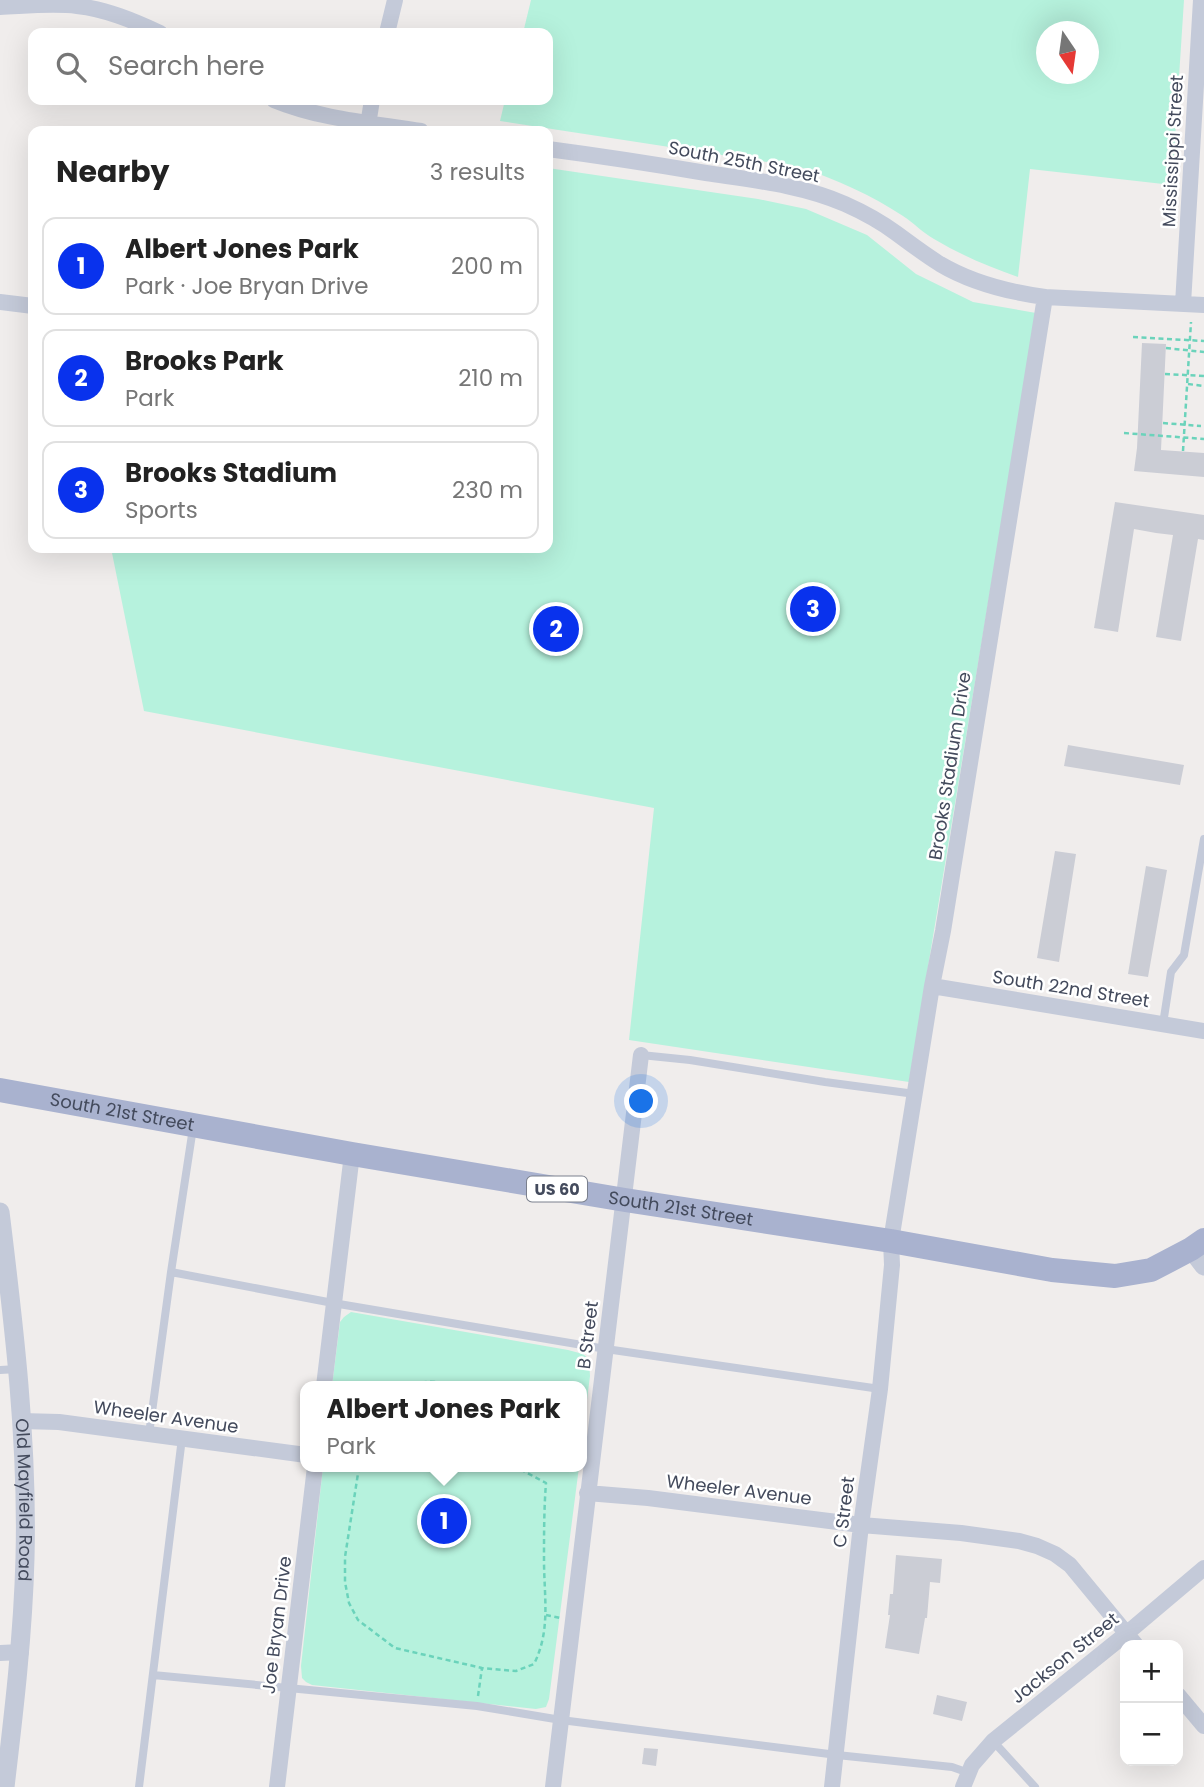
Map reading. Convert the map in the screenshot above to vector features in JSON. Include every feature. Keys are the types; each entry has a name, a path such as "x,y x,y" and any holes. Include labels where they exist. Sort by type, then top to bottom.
{"main road":[{"name":"South 21st Street","path":"0,1090 352,1154 891,1241 1052,1270 1115,1276 1150,1270 1200,1252"}],"street":[{"path":"388,28 395,0"},
{"name":"Mississippi Street","path":"1183,304 1200,101 1202,0"},
{"path":"0,7 47,3 79,6 103,11 149,28"},
{"path":"288,105 364,126"},
{"path":"368,126 371,105"},
{"name":"South 25th Street","path":"553,150 672,166 817,194 870,217 967,278 993,287 1045,297 1204,305"},
{"name":"Brooks Stadium Drive","path":"891,1241 1045,297"},
{"path":"0,302 28,305"},
{"name":"South 22nd Street","path":"932,986 1204,1031"},
{"name":"B Street","path":"553,1787 641,1055"},
{"path":"325,1381 352,1154"},
{"name":"Old Mayfield Road","path":"0,1212 9,1370 21,1421 25,1557 21,1652 5,1787"},
{"name":"C Street","path":"832,1787 861,1525 880,1389 892,1265 891,1241"},
{"name":"Wheeler Avenue","path":"21,1421 59,1422 300,1454"},
{"name":"Joe Bryan Drive","path":"277,1787 314,1472"},
{"name":"Wheeler Avenue","path":"587,1493 1019,1541 1055,1554 1070,1565 1131,1639"},
{"name":"Jackson Street","path":"966,1780 972,1765 993,1741 1131,1639 1204,1569"},
{"path":"0,1653 21,1652"},
{"path":"1183,1701 1204,1726"}],"lane":[{"path":"1163,1024 1171,972 1184,955 1204,839"},
{"path":"641,1055 915,1094"},
{"path":"149,1434 193,1125"},
{"path":"171,1272 333,1303 606,1349 880,1389"},
{"path":"139,1787 182,1438"},
{"path":"153,1675 477,1706 561,1720 952,1767 966,1780"},
{"path":"993,1741 1035,1787"}],"path":[{"path":"1184,452 1191,321"},
{"path":"1133,337 1204,341"},
{"path":"1166,348 1204,352"},
{"path":"1165,374 1204,376"},
{"path":"1188,384 1204,386"},
{"path":"1163,423 1201,426"},
{"path":"1124,433 1204,439"},
{"path":"358,1472 345,1558 345,1582 349,1603 358,1620 396,1648 482,1668 516,1671 534,1664 541,1650 546,1615 546,1483 525,1472"},
{"path":"477,1706 482,1668"}],"green space":[{"path":"531,0 1184,0 1172,185 1030,169 1018,277 944,245 903,216 866,195 800,167 553,129 553,126 500,121 504,105 553,105 553,28 524,28"},
{"path":"553,169 758,199 806,209 867,235 916,274 973,302 1036,313 909,1082 629,1040 654,808 144,711 112,553 553,553"},
{"path":"351,1312 583,1354 589,1359 587,1400 587,1381 333,1381 340,1322"},
{"path":"322,1472 578,1472 546,1707 536,1709 312,1685 302,1678 301,1666"}],"building":[{"path":"1142,343 1166,344 1161,450 1204,453 1204,477 1134,471"},
{"path":"1115,502 1204,515 1204,540 1198,539 1181,641 1156,637 1173,535 1134,529 1118,632 1094,628"},
{"path":"1068,745 1184,765 1180,785 1064,766"},
{"path":"1055,851 1076,854 1059,962 1037,958"},
{"path":"1146,866 1167,870 1148,977 1128,974"},
{"path":"896,1555 942,1559 940,1583 930,1582 927,1618 919,1654 885,1648"},
{"path":"937,1695 967,1702 962,1721 933,1714"},
{"path":"644,1748 658,1749 656,1766 642,1764"}],"place":[{"name":"Brooks Stadium","path":"813,609"},
{"name":"Brooks Park","path":"556,629"},
{"name":"Albert Jones Park","path":"444,1521"}]}
